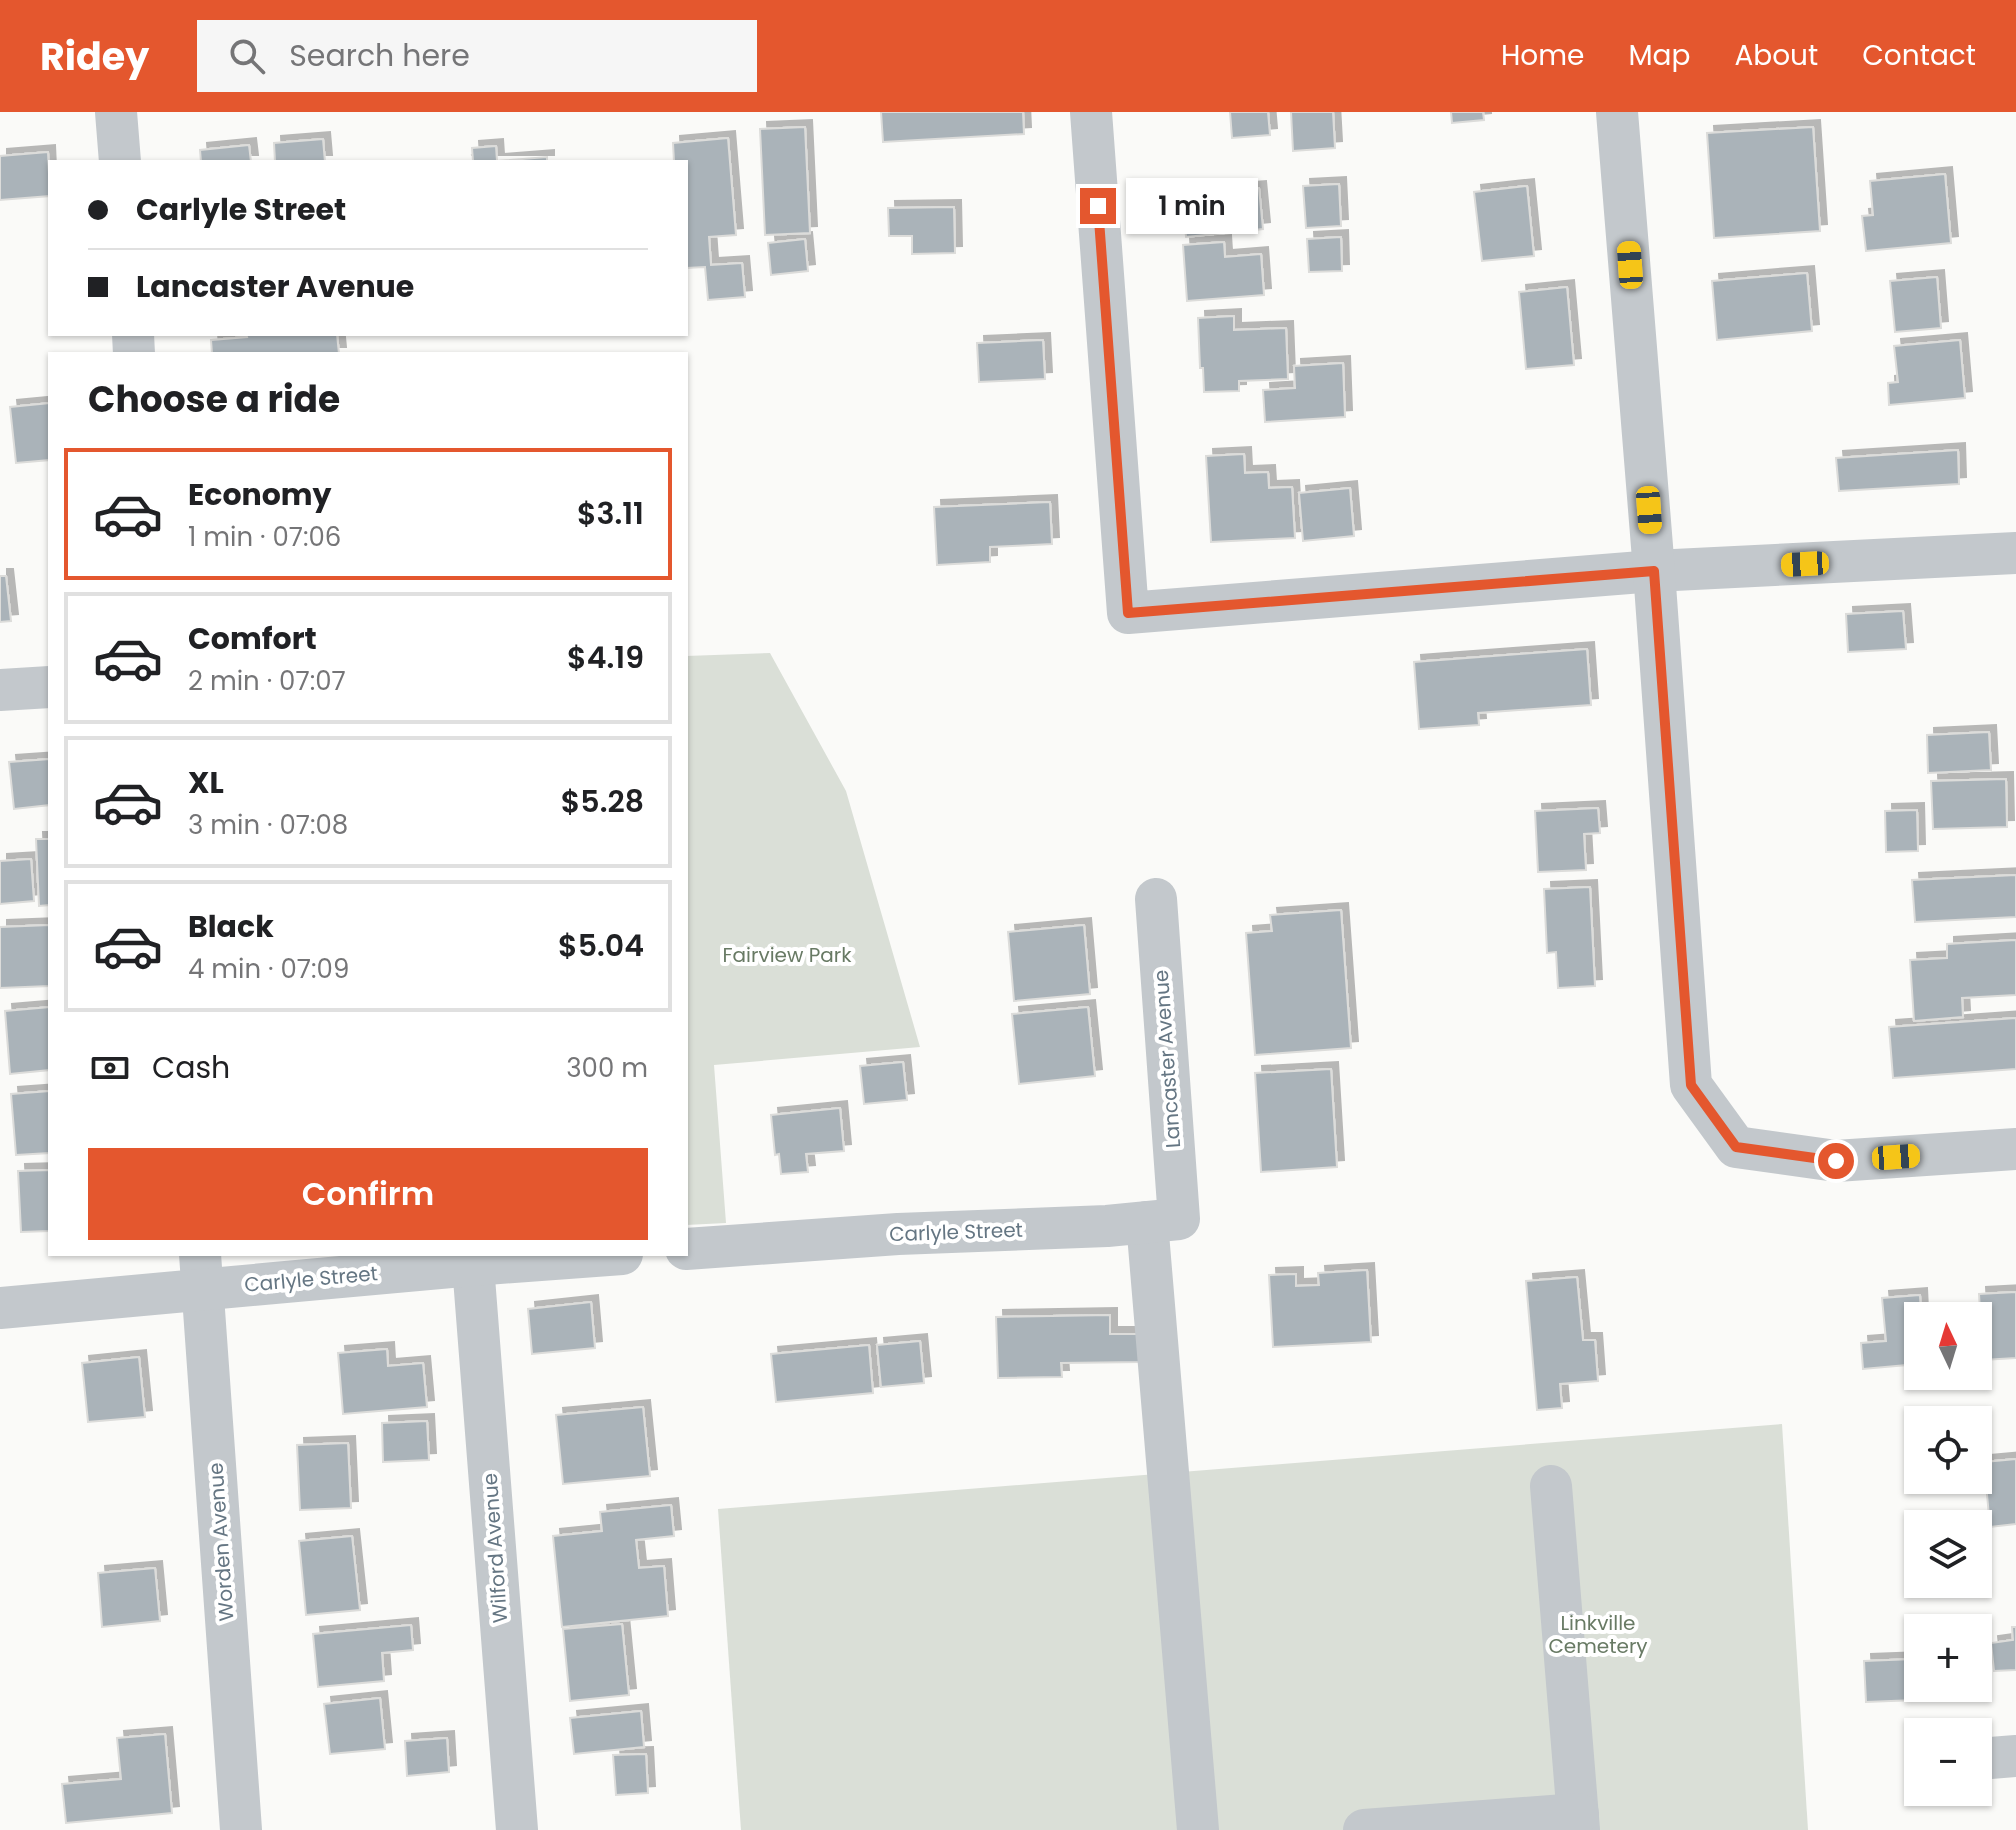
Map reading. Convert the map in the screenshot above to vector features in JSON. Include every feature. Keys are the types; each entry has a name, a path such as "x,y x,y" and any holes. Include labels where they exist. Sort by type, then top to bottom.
{"street":[{"path":"116,112 120,160"},
{"path":"1091,112 1128,613 1654,571 2016,553"},
{"path":"1617,112 1691,1085 1736,1147 1836,1161 2016,1149"},
{"path":"0,690 48,687"},
{"name":"Lancaster Avenue","path":"1156,899 1163,1221 1198,1830"},
{"name":"Carlyle Street","path":"688,1249 898,1234 1163,1221"},
{"name":"Carlyle Street","path":"0,1308 201,1271 473,1265 595,1256"},
{"name":"Wilford Avenue","path":"473,1265 517,1830"},
{"name":"Worden Avenue","path":"201,1271 241,1830"},
{"path":"1364,1830 1578,1822 1551,1486"},
{"path":"1992,1758 2016,1756"}],"green space":[{"name":"Fairview Park","path":"770,653 846,791 920,1047 714,1065 726,1223 688,1225 688,656"},
{"name":"Linkville Cemetery","path":"1782,1424 1808,1830 741,1830 718,1509"}],"building":[{"path":"881,112 1023,112 1024,134 883,142"},
{"path":"1230,112 1268,112 1270,135 1232,138"},
{"path":"1291,112 1333,112 1335,148 1293,151"},
{"path":"1451,112 1483,112 1484,120 1452,123"},
{"path":"805,127 810,233 765,235 760,129"},
{"path":"1813,127 1820,231 1714,238 1707,133"},
{"path":"728,138 736,235 709,237 711,265 742,263 745,297 708,300 705,267 688,268 688,160 674,160 673,143"},
{"path":"323,139 325,160 275,160 274,143"},
{"path":"249,145 251,160 201,160 200,150"},
{"path":"496,146 497,160 473,160 472,148"},
{"path":"48,152 48,196 0,200 0,156"},
{"path":"547,157 547,160 510,160"},
{"path":"1945,174 1951,243 1866,251 1862,216 1873,215 1870,181"},
{"path":"1339,184 1341,226 1306,228 1303,186"},
{"path":"1527,186 1534,256 1482,261 1474,192"},
{"path":"1259,188 1263,229 1186,237 1182,194"},
{"path":"954,207 955,253 912,254 912,236 889,236 888,208"},
{"path":"1341,237 1342,271 1309,272 1307,239"},
{"path":"805,239 808,271 771,275 768,243"},
{"path":"1224,242 1225,257 1261,254 1264,295 1187,301 1183,245"},
{"path":"1807,273 1812,331 1717,340 1712,281"},
{"path":"1937,277 1941,328 1895,332 1890,281"},
{"path":"1567,287 1574,365 1526,369 1519,292"},
{"path":"1234,316 1234,330 1286,328 1288,379 1239,381 1239,391 1204,392 1198,318"},
{"path":"337,336 339,352 212,352 211,340"},
{"path":"1043,340 1045,379 979,382 977,343"},
{"path":"1960,340 1965,398 1889,405 1888,383 1898,382 1894,346"},
{"path":"1343,363 1345,417 1265,422 1263,390 1295,388 1294,366"},
{"path":"48,403 48,460 16,463 10,407"},
{"path":"1958,450 1959,484 1839,491 1836,458"},
{"path":"1244,454 1245,473 1268,472 1269,488 1292,487 1295,538 1211,542 1206,456"},
{"path":"1350,488 1354,536 1303,541 1299,493"},
{"path":"1050,502 1052,544 990,547 990,562 937,565 934,507"},
{"path":"0,576 6,576 11,621 0,622"},
{"path":"1903,611 1906,649 1848,652 1846,614"},
{"path":"1587,649 1591,705 1478,713 1479,725 1419,729 1414,662"},
{"path":"1989,732 1991,770 1928,773 1927,735"},
{"path":"48,759 48,805 14,809 9,762"},
{"path":"2006,779 2007,827 1933,829 1931,781"},
{"path":"1598,808 1600,833 1584,834 1586,870 1538,872 1535,811"},
{"path":"1917,810 1918,851 1886,852 1885,811"},
{"path":"36,839 48,839 48,905 39,906"},
{"path":"31,859 34,901 0,904 0,861"},
{"path":"2016,875 2016,917 1915,922 1912,880"},
{"path":"1590,887 1595,986 1558,988 1556,952 1547,953 1544,889"},
{"path":"1341,910 1351,1048 1255,1055 1246,933 1272,931 1270,915"},
{"path":"48,925 48,986 0,988 0,927"},
{"path":"1084,925 1090,994 1014,1001 1008,932"},
{"path":"2016,940 2016,995 1962,998 1963,1017 1914,1021 1910,960 1947,958 1947,944"},
{"path":"48,1007 48,1070 10,1074 5,1011"},
{"path":"1088,1007 1095,1076 1019,1084 1012,1014"},
{"path":"2016,1018 2016,1069 1893,1078 1889,1027"},
{"path":"903,1062 907,1100 864,1104 860,1066"},
{"path":"1331,1069 1337,1167 1261,1172 1255,1073"},
{"path":"48,1091 48,1153 16,1155 11,1094"},
{"path":"840,1108 844,1151 806,1154 808,1172 781,1174 779,1154 775,1155 771,1115"},
{"path":"48,1170 48,1231 21,1232 18,1171"},
{"path":"1367,1270 1371,1342 1273,1347 1269,1275 1296,1274 1296,1286 1319,1285 1318,1273"},
{"path":"1577,1277 1583,1340 1595,1340 1598,1381 1560,1384 1562,1408 1537,1410 1526,1281"},
{"path":"2016,1292 2016,1358 1992,1359 1992,1302 1979,1302 1979,1294"},
{"path":"1920,1295 1920,1302 1904,1302 1904,1365 1863,1369 1861,1343 1886,1341 1882,1298"},
{"path":"591,1302 595,1348 532,1354 528,1309"},
{"path":"1110,1315 1110,1334 1141,1334 1142,1362 1061,1363 1062,1377 998,1378 996,1317"},
{"path":"920,1341 924,1383 881,1387 877,1345"},
{"path":"869,1345 873,1393 776,1402 771,1354"},
{"path":"387,1349 388,1366 423,1363 427,1407 343,1414 338,1353"},
{"path":"139,1357 145,1417 88,1422 82,1363"},
{"path":"643,1407 650,1476 563,1484 556,1415"},
{"path":"427,1421 429,1460 383,1462 382,1423"},
{"path":"348,1443 351,1508 300,1510 297,1445"},
{"path":"2016,1459 2016,1524 1992,1527 1992,1510 1988,1510 1987,1494 1992,1494 1992,1461"},
{"path":"671,1505 674,1536 636,1540 639,1568 664,1566 668,1616 562,1627 553,1536 602,1531 600,1512"},
{"path":"352,1536 360,1610 306,1615 299,1541"},
{"path":"155,1568 160,1621 102,1627 98,1573"},
{"path":"622,1624 629,1695 570,1701 563,1629"},
{"path":"411,1625 413,1650 382,1653 384,1681 318,1687 313,1634"},
{"path":"2012,1627 2016,1627 2016,1670 1994,1671 1992,1643 2013,1640"},
{"path":"1904,1659 1904,1700 1866,1702 1864,1661"},
{"path":"380,1698 385,1749 330,1754 324,1704"},
{"path":"641,1711 644,1747 574,1754 570,1718"},
{"path":"165,1734 172,1813 66,1823 62,1784 121,1779 117,1738"},
{"path":"447,1738 449,1772 407,1776 405,1741"},
{"path":"646,1754 648,1793 616,1795 613,1755"}],"route":[{"path":"1098,206 1128,613 1654,571 1691,1085 1736,1147 1836,1161"}]}
